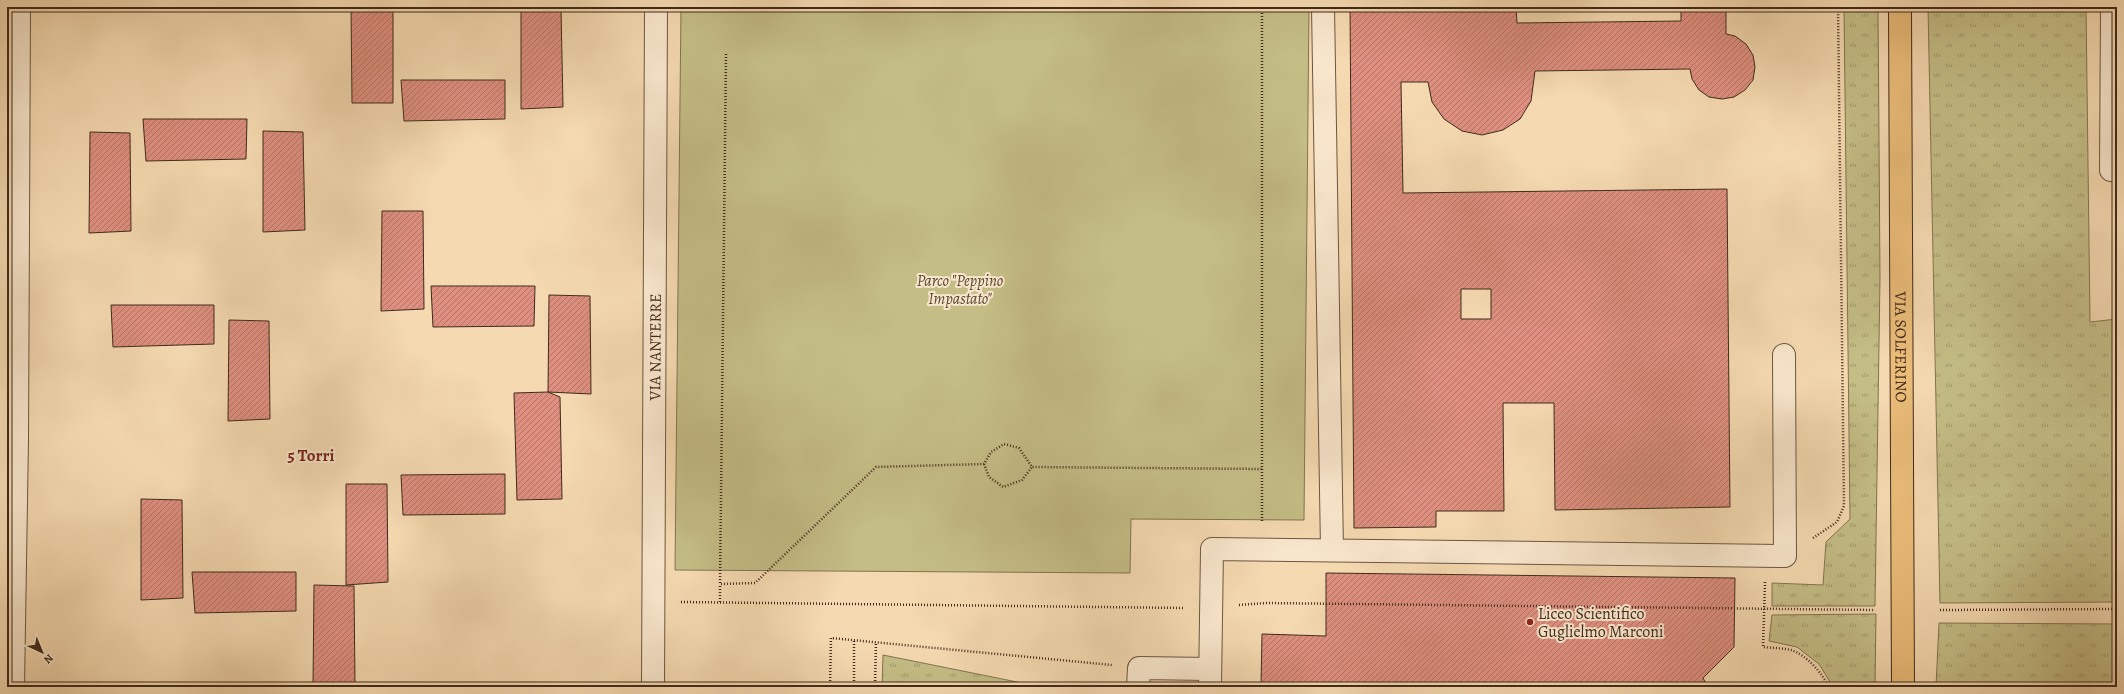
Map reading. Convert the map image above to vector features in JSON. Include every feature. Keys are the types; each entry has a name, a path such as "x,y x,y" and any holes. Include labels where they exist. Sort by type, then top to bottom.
{"main road":[{"name":"VIA SOLFERINO","path":"1900,7 1903,687"}],"street":[{"path":"13,687 17,440 19,7"},
{"name":"VIA NANTERRE","path":"653,687 656,7"},
{"path":"1323,7 1332,550"},
{"path":"2114,17 2111,170 2117,170"},
{"path":"1139,678 1210,678 1212,549 1785,556 1784,355"}],"path":[{"path":"1262,7 1262,549"},
{"path":"1785,556 1837,522 1844,506 1838,7"},
{"path":"720,602 726,54"},
{"path":"984,464 991,452 1004,444 1020,448 1032,467"},
{"path":"984,464 989,477 1003,487 1022,480 1032,467"},
{"path":"720,584 755,583 876,467 984,464"},
{"path":"1032,467 1262,469"},
{"path":"653,601 1211,607 1266,604 1878,610"},
{"path":"1940,610 2117,609"},
{"path":"1765,610 1763,647 1792,650 1811,663 1825,678 1828,687"},
{"path":"830,687 831,638 876,642 1139,678"},
{"path":"854,640 854,687"},
{"path":"875,687 876,642"}],"green space":[{"name":"Parco \"Peppino Impastato\"","path":"681,7 1309,7 1304,520 1131,519 1130,573 675,570"},
{"path":"1844,7 1878,7 1880,278 1875,606 1772,606 1772,583 1823,585 1826,542 1850,519"},
{"path":"1928,7 2086,7 2090,322 2117,319 2117,602 1940,603"},
{"path":"1876,614 1875,687 1833,687 1819,664 1797,647 1769,641 1772,615"},
{"path":"1939,623 2117,624 2117,687 1936,687"},
{"path":"883,655 1042,687 882,687"}],"building":[{"path":"351,7 393,7 393,103 352,103"},
{"path":"1350,7 1516,7 1517,23 1681,21 1681,7 1726,7 1726,34 1735,36 1746,44 1753,55 1755,67 1753,80 1745,90 1734,97 1722,99 1709,97 1699,90 1692,79 1690,69 1535,71 1531,101 1520,119 1503,130 1482,135 1462,131 1444,119 1432,102 1428,82 1401,82 1403,193 1727,189 1730,507 1555,510 1554,403 1503,403 1504,511 1436,511 1436,527 1354,528","holes":["1461,289 1491,289 1491,319 1461,319"]},
{"path":"521,8 561,9 563,107 521,109"},
{"path":"401,80 505,80 505,119 404,121"},
{"path":"143,119 247,119 246,159 146,161"},
{"path":"263,131 303,132 305,230 263,232"},
{"path":"90,132 130,133 131,231 89,233"},
{"path":"382,211 423,211 424,309 381,311"},
{"path":"431,286 535,286 534,326 433,327"},
{"path":"549,295 590,296 591,394 548,392"},
{"path":"111,305 214,305 214,344 113,347"},
{"path":"229,320 269,321 270,419 228,421"},
{"path":"548,392 560,397 562,499 517,500 514,393"},
{"path":"505,474 505,514 403,515 401,475"},
{"path":"346,484 387,484 388,582 346,585"},
{"path":"141,499 182,500 183,598 141,600"},
{"path":"192,572 296,572 296,611 195,613"},
{"name":"Liceo Scientifico Guglielmo Marconi","path":"1326,573 1735,578 1734,647 1703,678 1708,687 1261,687 1262,634 1326,636"},
{"path":"314,585 354,586 355,684 313,686"}],"place":[{"name":"Liceo Scientifico Guglielmo Marconi","path":"1530,622"}],"district":[{"name":"5 Torri","path":"311,455"}]}
